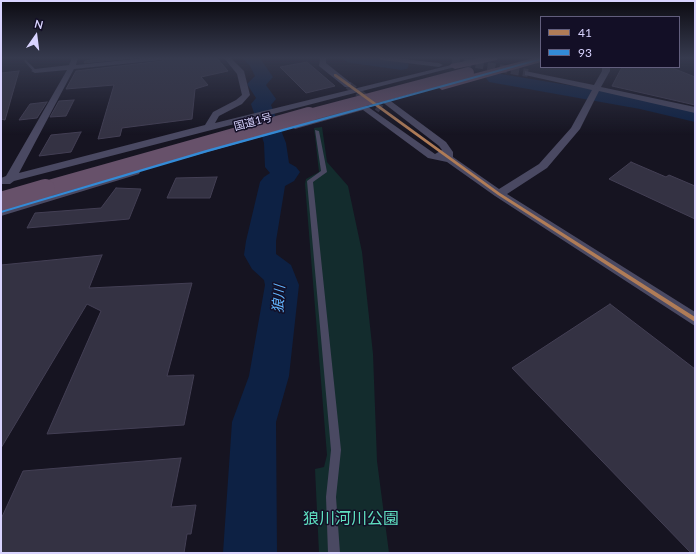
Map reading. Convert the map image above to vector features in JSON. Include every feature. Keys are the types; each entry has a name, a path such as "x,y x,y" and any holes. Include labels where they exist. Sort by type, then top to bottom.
{"highway":[{"name":"国道1号","path":"1,192 394,84"},
{"name":"国道1号","path":"1,202 262,127 402,84"},
{"path":"364,107 383,105 456,84"}],"street":[{"path":"1,186 63,84"},
{"path":"210,126 210,123 216,114 239,102 246,95 243,84"},
{"path":"5,180 186,132 378,84"},
{"path":"566,84 595,92 695,110"},
{"path":"498,194 544,166 575,130 599,84"},
{"path":"383,105 448,159 498,194 695,320"},
{"path":"1,212 207,151 364,107 432,156 448,159"},
{"path":"186,132 207,151"}],"lane":[{"path":"317,131 324,172 310,181 336,450 330,497 334,553"}],"green space":[{"name":"狼川河川公園","path":"322,127 327,162 348,186 362,252 373,354 377,461 389,553 319,553 315,469 324,467 327,455 305,184 306,179 319,172 314,128"}],"building":[{"path":"1,84 15,84 5,120 1,119"},
{"path":"69,84 208,85 195,89 192,119 122,128 120,136 98,139 114,85 66,89"},
{"path":"297,84 332,84 335,86 306,93"},
{"path":"613,84 695,84 695,105 612,86"},
{"path":"74,100 66,116 50,117 59,101"},
{"path":"47,102 37,118 19,120 30,104"},
{"path":"81,132 71,152 39,156 51,135"},
{"path":"631,162 666,177 669,175 695,186 695,219 609,179"},
{"path":"217,177 210,198 167,198 176,178"},
{"path":"116,188 141,189 129,219 27,228 35,213 101,208"},
{"path":"102,255 89,288 192,283 167,376 194,375 184,425 47,434 101,311 87,304 1,448 1,265"},
{"path":"610,304 695,369 695,553 691,553 512,368"},
{"path":"181,458 171,507 196,505 191,534 187,534 184,553 1,553 1,519 23,471"}],"waterway":[{"name":"狼川","path":"250,553 254,422 269,376 282,285 279,274 263,261 260,255 261,241 273,182 285,176 287,172 277,167 275,143 261,104 266,99 256,84"},
{"path":"529,84 640,103 695,116"}],"tunnel":[{"path":"348,85 381,109"}],"transit line":[{"name":"41","path":"347,84 499,194 695,320"},
{"name":"93","path":"1,212 207,151 451,84"}]}
